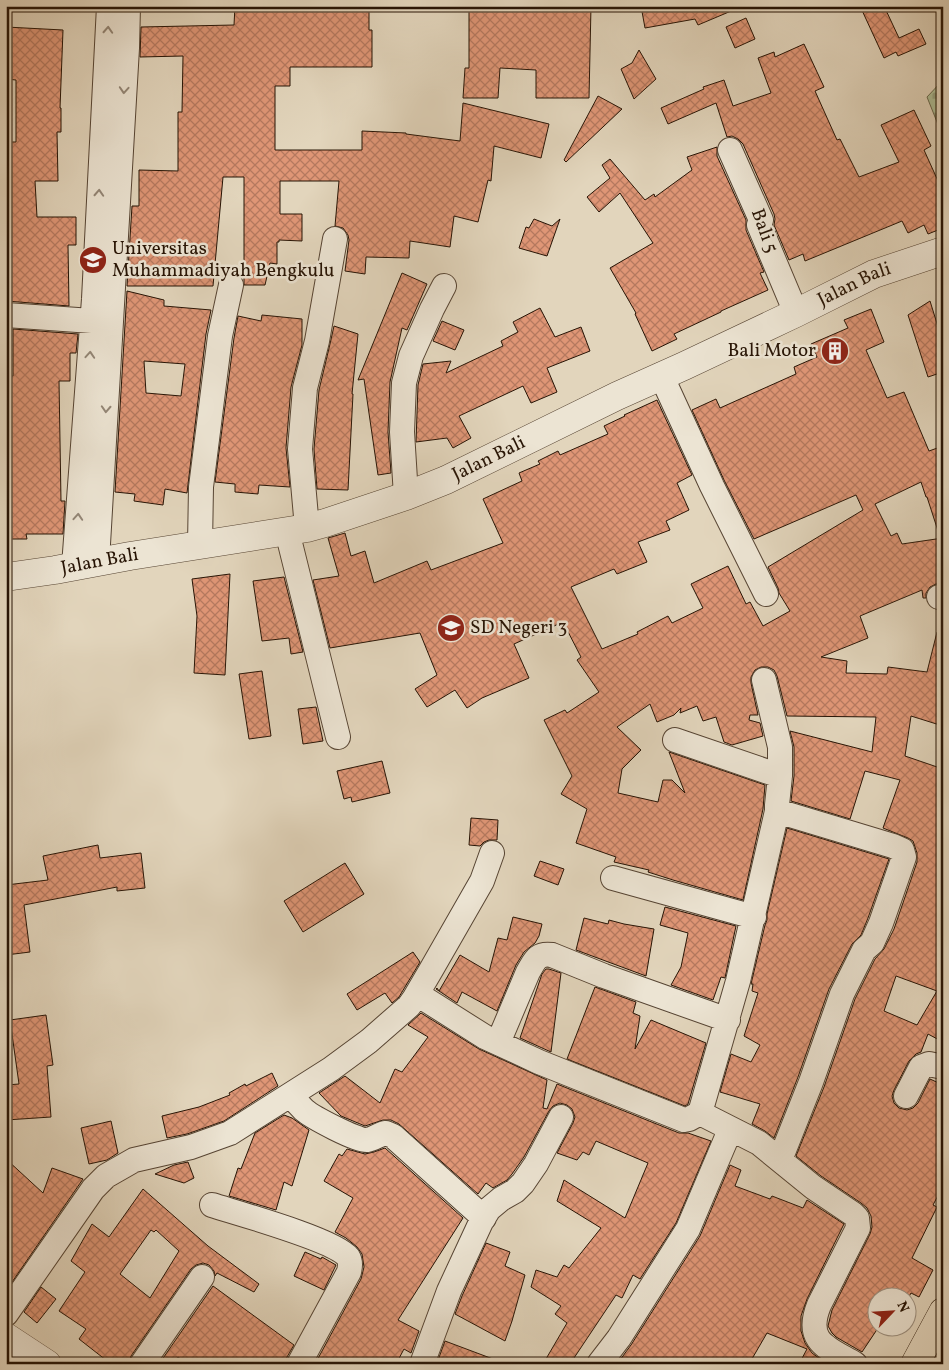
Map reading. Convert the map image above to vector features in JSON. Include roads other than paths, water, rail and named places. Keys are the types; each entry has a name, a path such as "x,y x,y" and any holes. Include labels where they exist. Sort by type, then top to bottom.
{"main road":[{"path":"915,1364 940,1323"}],"street":[{"path":"86,563 92,322 109,6"},
{"path":"86,563 127,48 128,6"},
{"name":"Bali 5","path":"730,150 761,220 759,225 796,313"},
{"path":"335,240 317,341 305,388 300,449 297,529 338,737"},
{"name":"Jalan Bali","path":"6,577 297,529 406,496 446,480 617,396 796,313 874,274 943,251"},
{"path":"200,545 201,486 220,336 231,285"},
{"path":"406,496 402,432 404,383 411,356 444,286"},
{"path":"6,316 92,322"},
{"path":"661,375 712,486 766,594"},
{"path":"422,998 485,1038 539,1062 684,1120 691,1119 700,1113 728,1020 754,917 777,811 780,747 764,680"},
{"path":"675,740 780,776"},
{"path":"777,811 893,846 902,850 904,857 872,943 864,950 842,994 811,1082 780,1160"},
{"path":"6,1314 92,1189 106,1176 134,1160 191,1147 230,1133 296,1102 409,1006 422,998 482,881 492,852"},
{"path":"613,878 754,917"},
{"path":"498,1043 528,972 534,961 544,954 552,955 604,976 728,1020"},
{"path":"906,1096 920,1067 929,1064 943,1067"},
{"path":"296,1102 326,1123 364,1140 386,1132 484,1218"},
{"path":"700,1113 730,1130 759,1143 813,1187 857,1218 858,1228 822,1297 814,1318 814,1332 823,1345 855,1364"},
{"path":"422,1364 449,1291 489,1209 524,1183 561,1117"},
{"path":"599,1364 619,1338 688,1229 730,1130"},
{"path":"212,1206 324,1242 345,1255 349,1260 349,1272 299,1364"},
{"path":"142,1364 202,1277"},
{"path":"6,1337 47,1364"}],"place":[{"name":"Universitas Muhammadiyah Bengkulu","path":"93,260"},
{"name":"Bali Motor","path":"835,351"},
{"name":"SD Negeri 3","path":"451,628"}]}
